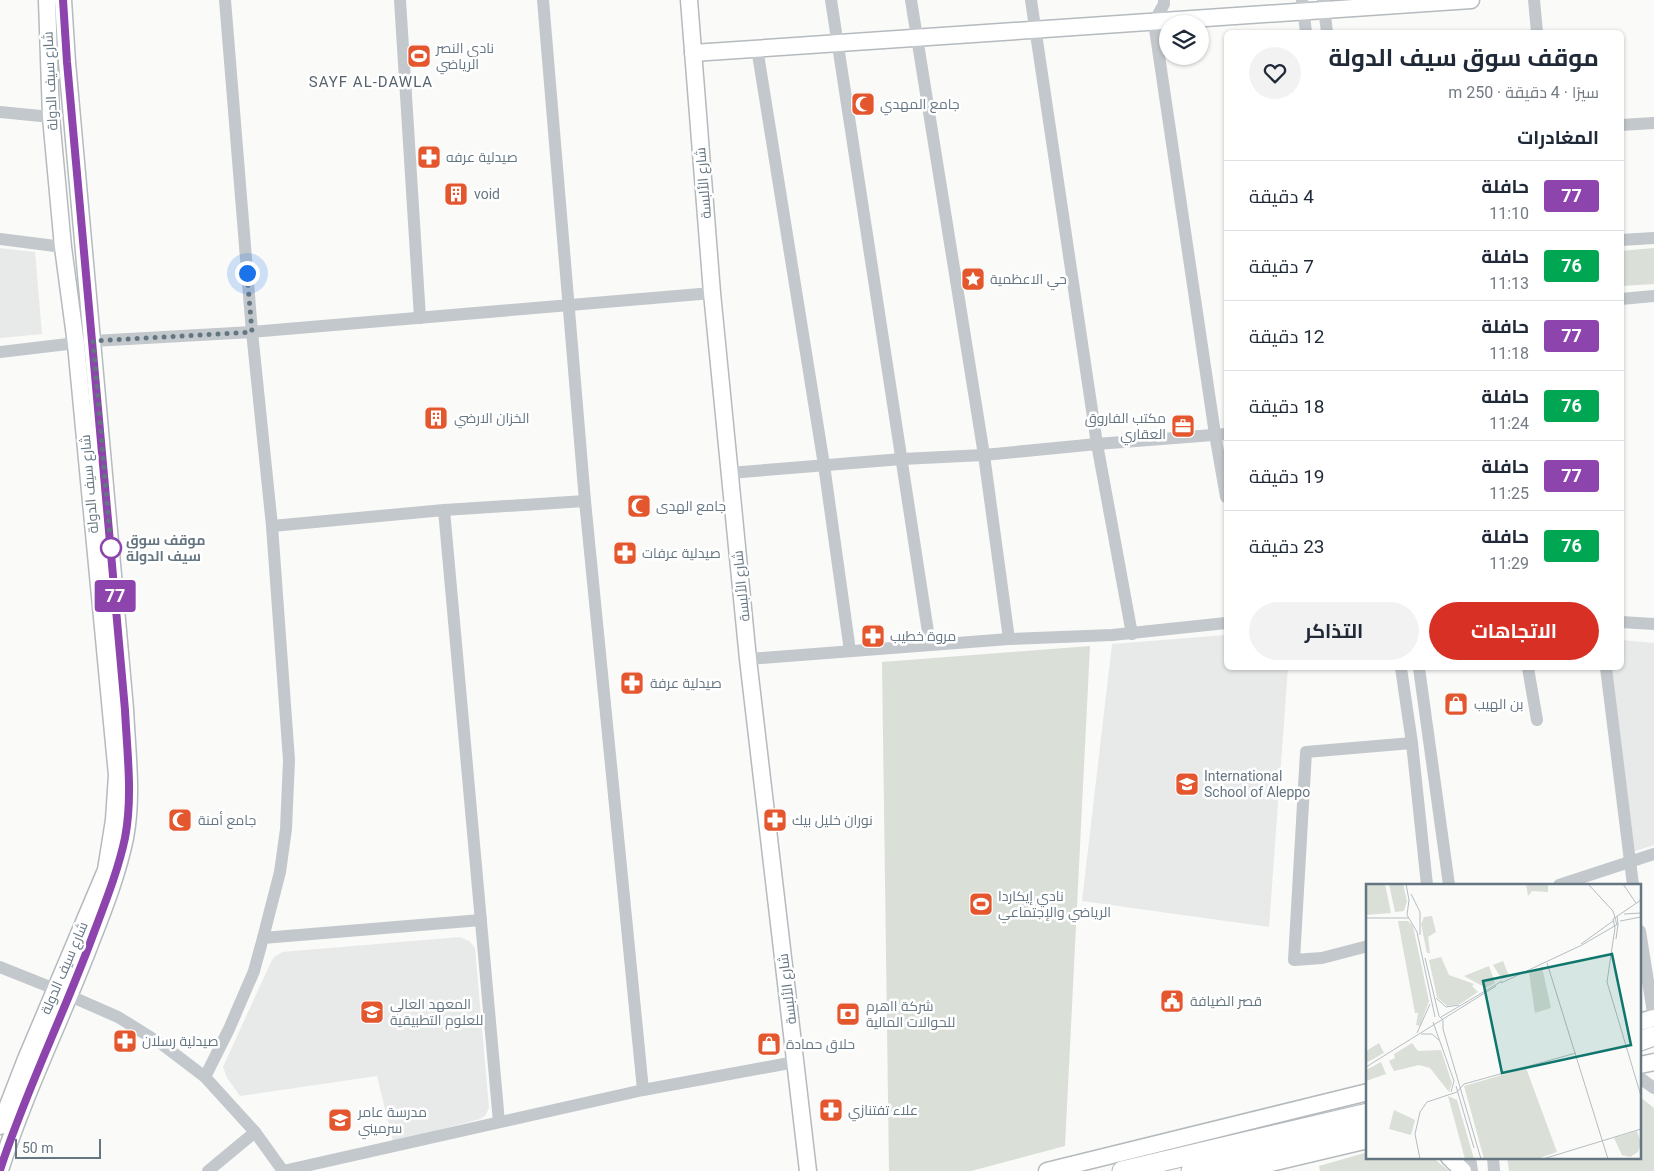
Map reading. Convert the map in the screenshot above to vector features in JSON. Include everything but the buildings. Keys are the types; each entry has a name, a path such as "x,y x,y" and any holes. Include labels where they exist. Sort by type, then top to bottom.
{"highway":[{"path":"1642,1040 1654,1036"},
{"path":"1122,1171 1366,1113"},
{"path":"1191,1171 1366,1137"}],"main road":[{"name":"شارع سيف الدولة","path":"46,0 51,117 63,247 76,344 117,775 114,820 106,870 63,992"},
{"name":"شارع سيف الدولة","path":"0,1170 6,1129 63,992 110,891 125,837 129,791 124,700 63,0"},
{"name":"شارع الألبسة","path":"689,0 712,293 729,473 748,659 808,1171"},
{"path":"693,53 1154,22 1302,6 1471,0"},
{"path":"1047,1171 1366,1092"},
{"path":"0,1160 6,1129"},
{"path":"1237,1171 1366,1137"},
{"path":"1450,1158 1463,1171"}],"street":[{"path":"205,1078 229,1029 250,979 263,938 280,872 286,829 289,760 272,526 252,332 225,0"},
{"path":"400,0 420,318"},
{"path":"543,0 585,501 643,1090"},
{"path":"830,0 930,645"},
{"path":"911,0 984,455 1009,639"},
{"path":"1031,0 1097,444 1132,634"},
{"path":"1164,0 1164,4 1154,22 1221,434 1224,472"},
{"path":"1534,0 1537,30"},
{"path":"1323,5 1327,30"},
{"path":"1302,6 1306,30"},
{"path":"757,48 824,465 850,651"},
{"path":"0,112 51,117"},
{"path":"1624,125 1654,123"},
{"path":"1624,240 1654,238"},
{"path":"0,239 63,247"},
{"path":"0,352 93,341 252,332 712,293"},
{"path":"1624,299 1654,296"},
{"path":"729,473 902,459 984,455 1221,434"},
{"path":"272,526 444,510 585,501"},
{"path":"444,510 499,1122"},
{"path":"1624,622 1654,624"},
{"path":"748,659 1009,639 1132,634 1224,623"},
{"path":"1401,670 1412,743 1427,884"},
{"path":"1419,670 1449,884"},
{"path":"1528,670 1537,720"},
{"path":"1606,670 1633,884"},
{"path":"1366,947 1322,958 1294,960 1306,752 1412,743"},
{"path":"1562,884 1654,854"},
{"path":"263,938 481,920"},
{"path":"1642,944 1654,1019"},
{"path":"0,967 63,992 118,1017 163,1045 205,1078 255,1132 283,1171 643,1090 795,1062"},
{"path":"1642,1079 1654,1088"},
{"path":"208,1171 255,1132"},
{"path":"1470,1158 1472,1171"},
{"path":"1493,1158 1494,1171"}],"shaded area":[{"path":"0,248 35,252 42,334 0,338"},
{"path":"1654,248 1654,284 1624,286 1624,251"},
{"name":"International School of Aleppo","path":"1224,635 1224,670 1288,670 1269,927 1082,901 1112,644"},
{"path":"1624,640 1654,643 1654,845 1635,851 1611,670 1624,670"},
{"name":"نادي إيكاردا الرياضي والإجتماعي","path":"1090,646 1065,1146 971,1171 889,1171 882,662"},
{"path":"460,937 469,941 475,948 489,1108 485,1116 480,1119 393,1142 377,1076 240,1096 227,1078 223,1067 270,964 274,957 282,952"},
{"path":"1642,1099 1654,1108 1654,1171 1509,1171 1507,1158 1642,1158"},
{"path":"1366,1153 1366,1158 1433,1158 1449,1171 1320,1171 1319,1166"}],"bus line":[{"name":"77","path":"0,1170 12,1132 70,996 110,891 125,837 129,791 125,710 63,0"}],"place":[{"name":"نادي النصر الرياضي","path":"419,56"},
{"name":"جامع المهدي","path":"863,104"},
{"name":"صيدلية عرفه","path":"429,157"},
{"name":"void","path":"456,194"},
{"name":"حي الاعظمية","path":"973,279"},
{"name":"الخزان الارضي","path":"436,418"},
{"name":"مكتب الفاروق العقاري","path":"1183,426"},
{"name":"جامع الهدى","path":"639,506"},
{"name":"موقف سوق سيف الدولة","path":"111,548"},
{"name":"صيدلية عرفات","path":"625,553"},
{"name":"مروة خطيب","path":"873,636"},
{"name":"صيدلية عرفة","path":"632,683"},
{"name":"بن الهيب","path":"1456,704"},
{"name":"International School of Aleppo","path":"1187,784"},
{"name":"جامع أمنة","path":"180,820"},
{"name":"نوران خليل بيك","path":"775,820"},
{"name":"نادي إيكاردا الرياضي والإجتماعي","path":"981,904"},
{"name":"قصر الضيافة","path":"1172,1001"},
{"name":"المعهد العالي للعلوم التطبيقية","path":"372,1012"},
{"name":"شركة ااهرم للحوالات المالية","path":"848,1014"},
{"name":"صيدلية رسلان","path":"125,1041"},
{"name":"حلاق حمادة","path":"769,1044"},
{"name":"علاء تفتنازي","path":"831,1110"},
{"name":"مدرسة عامر سرميني","path":"340,1120"}],"district":[{"name":"SAYF AL-DAWLA","path":"371,82"}],"route":[{"path":"111,548 93,341 252,332 247,273"}]}
